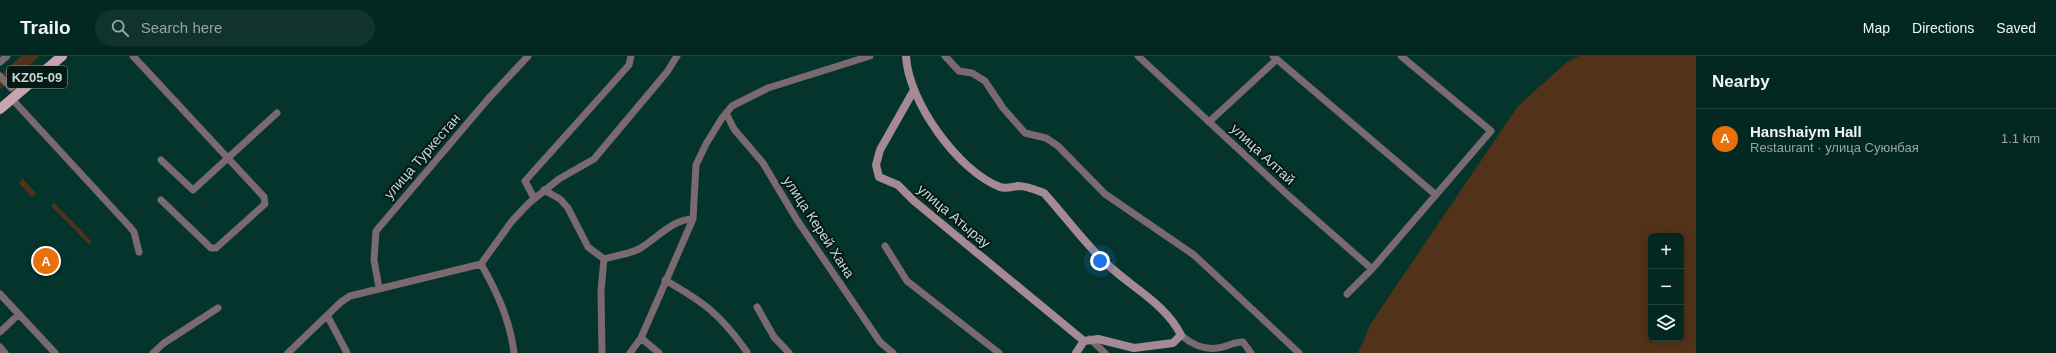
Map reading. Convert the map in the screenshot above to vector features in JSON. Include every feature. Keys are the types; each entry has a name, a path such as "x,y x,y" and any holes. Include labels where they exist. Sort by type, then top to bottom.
{"main road":[{"name":"KZ05-09","path":"0,109 62,56"}],"street":[{"path":"0,62 7,56"},
{"path":"133,56 264,197 265,204 221,246 211,248 161,200"},
{"name":"улица Туркестан","path":"379,288 374,260 375,238 379,227 528,56"},
{"path":"534,198 525,181 629,65 631,56"},
{"path":"288,353 341,302 350,296 481,264 512,221 534,198 544,190 594,159 667,72 677,56"},
{"path":"630,353 641,338 665,280 693,219 696,165 706,144 726,113 732,106 768,88 870,56"},
{"path":"906,56 914,90 941,139 961,161 984,180 1002,188 1018,186 1032,188 1044,193 1107,264 1146,294 1175,322 1181,335 1188,342 1205,348 1220,348 1234,342 1243,342 1251,353"},
{"path":"945,56 958,71 972,73 985,81 1003,108 1025,133 1046,138 1058,146 1106,194 1194,255 1299,353"},
{"name":"улица Алтай","path":"1138,56 1290,197 1372,269"},
{"path":"1347,294 1372,269 1491,131 1401,56"},
{"path":"1209,122 1275,58 1436,195"},
{"path":"0,76 11,88"},
{"name":"улица Атырау","path":"914,90 880,150 876,165 879,178 898,185 914,201 1087,340"},
{"path":"12,99 134,232 139,252"},
{"path":"161,160 193,190 277,113"},
{"name":"улица Керей Хана","path":"726,113 734,128 763,163 797,220 880,342 893,353"},
{"path":"544,190 560,199 568,208 588,247 604,259"},
{"path":"604,259 638,250 653,240 661,232 693,219"},
{"path":"885,246 907,281 999,353"},
{"path":"602,353 601,291 604,259"},
{"path":"481,264 496,290 509,322 514,353"},
{"path":"665,280 699,299 715,312 729,326 747,352"},
{"path":"0,294 55,353"},
{"path":"757,307 774,337 789,353"},
{"path":"153,353 164,343 218,308"},
{"path":"0,332 19,314"},
{"path":"328,316 347,353"},
{"path":"1076,353 1087,340 1098,339 1134,348 1173,343 1181,335"},
{"path":"641,338 659,353"},
{"path":"1087,340 1105,353"},
{"path":"0,348 5,353"}],"shaded area":[{"path":"21,56 40,56 0,89 0,76"},
{"path":"1579,56 1696,56 1696,353 1358,353 1371,323 1518,106 1567,62"},
{"path":"23,179 36,193 32,197 19,183"},
{"path":"54,203 92,242 89,244 51,206"}],"place":[{"name":"Hanshaiym Hall","path":"46,261"}]}
